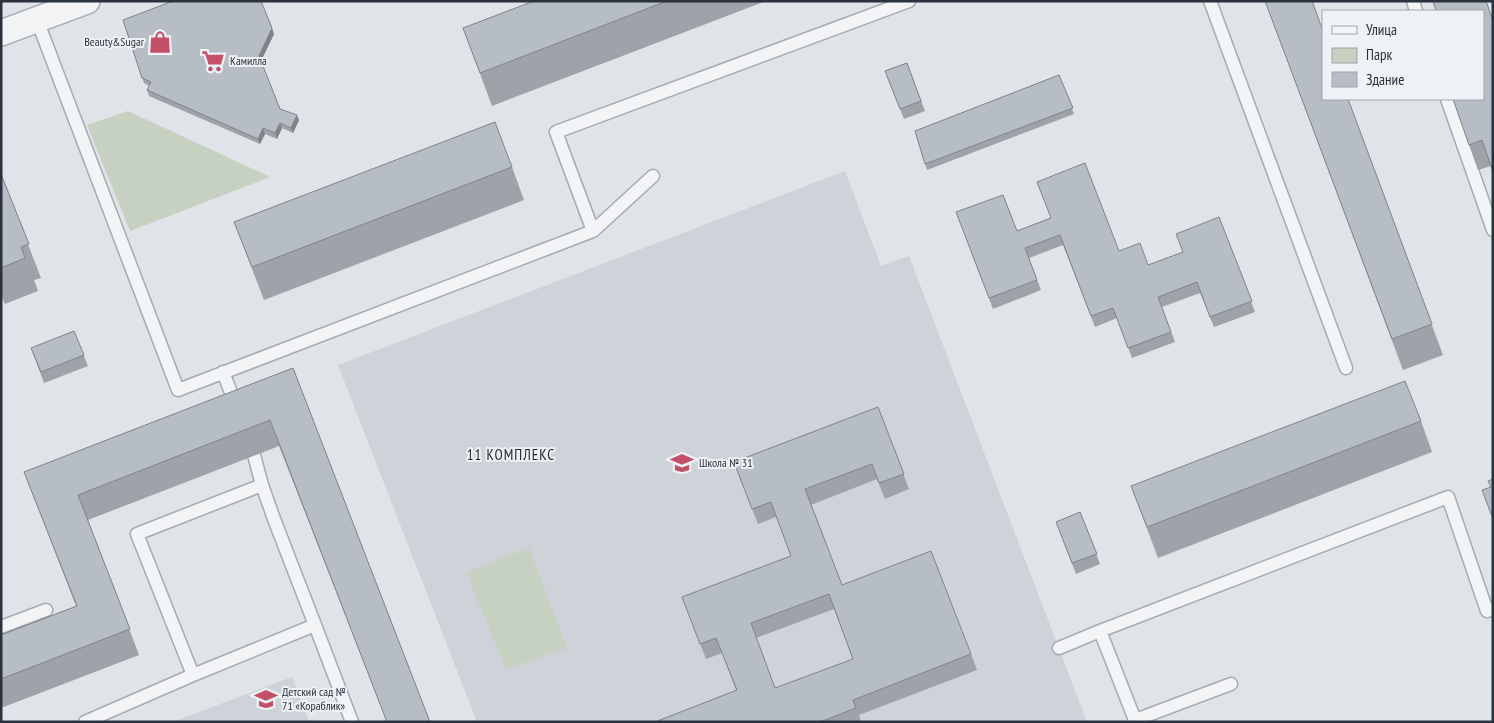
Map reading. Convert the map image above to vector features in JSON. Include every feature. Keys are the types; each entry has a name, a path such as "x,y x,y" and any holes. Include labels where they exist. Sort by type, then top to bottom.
{"street":[{"path":"1,33 87,1"}],"lane":[{"path":"593,231 556,132 909,1"},
{"path":"1210,1 1346,368"},
{"path":"37,20 178,390 593,231 653,176"},
{"path":"1447,100 1493,230"},
{"path":"223,372 240,418"},
{"path":"254,455 274,519 352,722"},
{"path":"193,675 137,534 262,485"},
{"path":"1059,648 1448,497 1487,611 1493,609"},
{"path":"1,627 46,610"},
{"path":"86,722 193,675 315,625"},
{"path":"1100,631 1135,720 1231,684"}],"shaded area":[{"name":"Школа № 31","path":"845,171 881,266 909,256 1087,722 477,722 338,365"},
{"name":"Детский сад № 71 «Кораблик»","path":"292,677 309,722 173,722"}],"green space":[{"path":"128,111 270,177 130,231 87,125"},
{"path":"529,548 567,648 506,669 466,572"}],"building":[{"path":"173,1 261,1 272,28 259,56 280,109 297,115 291,128 280,123 275,133 263,128 258,139 147,90 151,82 142,78 123,20"},
{"path":"534,1 667,1 480,73 463,28"},
{"path":"1265,1 1312,1 1322,28 1322,100 1348,100 1432,324 1392,339"},
{"path":"1433,1 1486,1 1493,21 1493,172 1482,140 1469,145 1453,100 1484,100 1484,10 1436,10"},
{"path":"907,63 921,101 900,109 885,71"},
{"path":"1059,75 1073,108 925,164 915,131"},
{"path":"495,122 512,167 252,267 234,222"},
{"path":"1085,163 1119,251 1140,243 1148,265 1183,252 1176,234 1219,217 1252,301 1210,317 1197,282 1158,297 1171,332 1128,348 1113,308 1091,316 1060,235 1025,248 1037,280 989,298 956,212 1003,195 1017,231 1051,218 1037,182"},
{"path":"1,174 29,244 21,247 25,258 1,268"},
{"path":"74,331 84,355 41,372 31,348"},
{"path":"293,368 430,722 387,722 270,420 78,495 130,629 1,679 1,635 77,606 24,472"},
{"path":"1405,381 1421,421 1147,527 1131,486"},
{"path":"878,407 904,474 879,483 872,464 805,489 842,585 931,551 971,654 853,700 856,708 820,722 655,722 737,690 716,638 700,644 682,597 791,556 771,502 752,509 734,462","holes":["829,594 853,659 775,688 751,623"]},
{"path":"1493,479 1493,519 1482,490 1491,487 1488,481"},
{"path":"1080,512 1097,554 1072,563 1056,522"}],"place":[{"name":"Beauty&Sugar","path":"160,42"},
{"name":"Камилла","path":"213,61"},
{"name":"Школа № 31","path":"682,463"},
{"name":"Детский сад № 71 «Кораблик»","path":"266,699"}],"district":[{"name":"11 КОМПЛЕКС","path":"511,455"}]}
